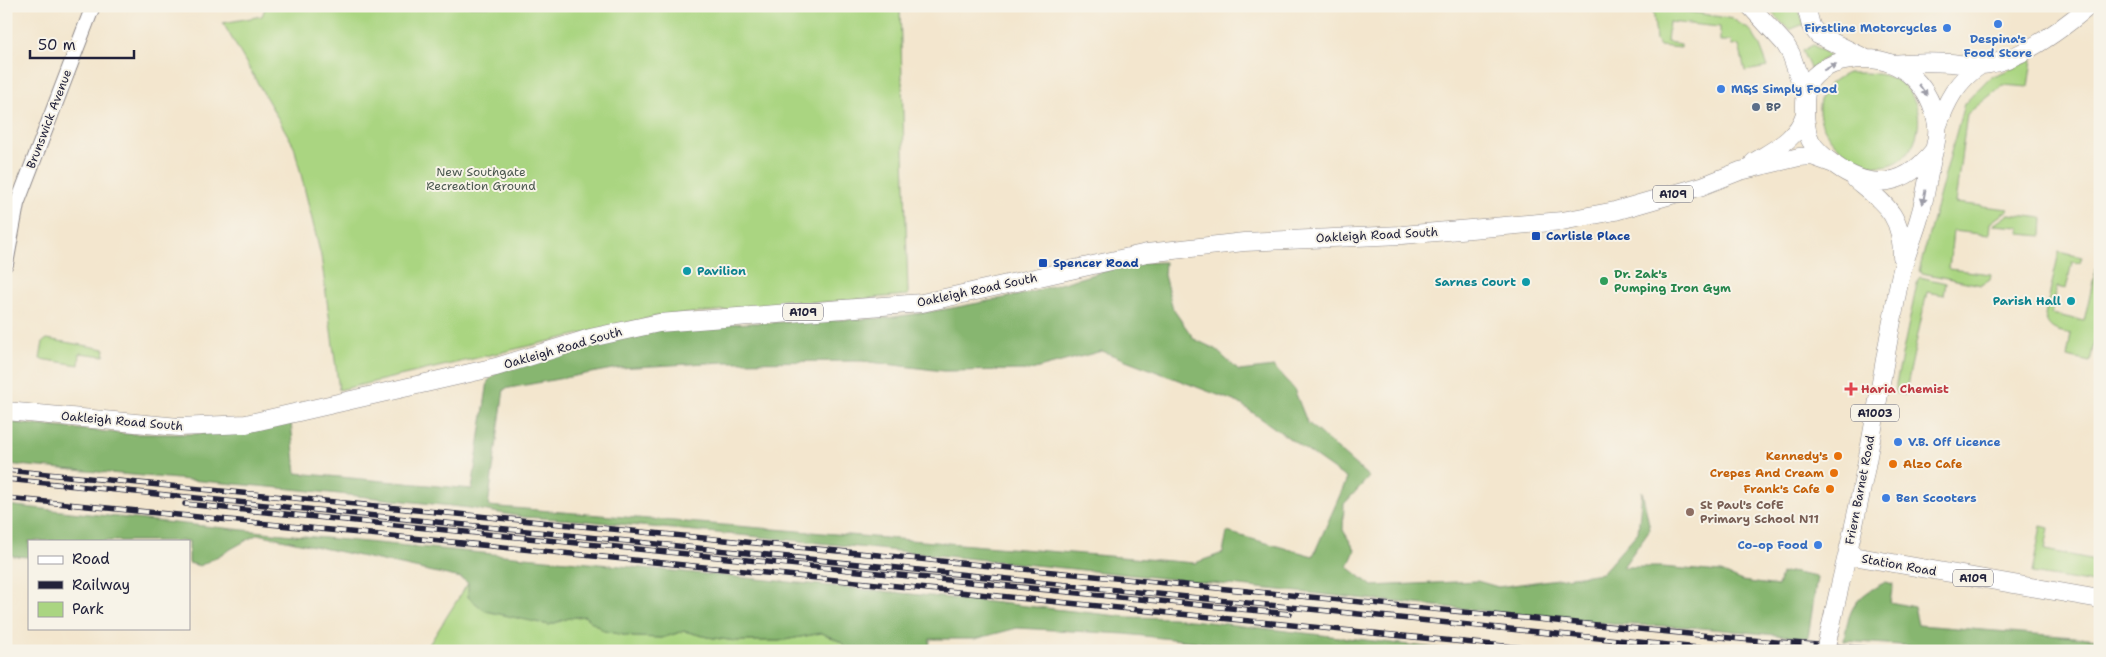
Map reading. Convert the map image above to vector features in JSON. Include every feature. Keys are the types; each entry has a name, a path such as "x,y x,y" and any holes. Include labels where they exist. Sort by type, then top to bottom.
{"main road":[{"name":"A1003","path":"1750,6 1785,44 1791,54 1805,95 1805,114 1809,141 1814,148 1851,176 1872,183 1896,179 1923,164 1934,150 1937,128 1930,100 1924,90 1903,69 1892,64 1869,59 1818,35 1811,26 1806,6"},
{"path":"1937,128 1944,107 1968,73 1981,65 2012,56 2029,48 2090,6"},
{"name":"A1003","path":"1805,95 1810,82 1819,73 1832,65 1869,59"},
{"path":"1892,64 1917,62 1981,65"},
{"name":"Oakleigh Road South","path":"1740,171 1785,143 1802,125 1805,114"},
{"name":"Friern Barnet Road","path":"1825,651 1862,486 1902,270 1920,215 1934,150"},
{"name":"Oakleigh Road South","path":"6,411 179,427 246,424 496,367 590,338 659,323 922,303 1146,253 1244,242 1402,235 1562,221 1615,211 1702,186 1740,171 1800,157 1812,156 1834,164"},
{"name":"Friern Barnet Road","path":"1851,176 1884,204 1896,219 1902,236 1902,270"},
{"name":"Station Road","path":"1847,555 2100,599"}],"street":[{"name":"Brunswick Avenue","path":"6,264 17,204 93,6"}],"green space":[{"name":"New Southgate Recreation Ground","path":"266,6 900,6 908,295 658,316 339,390 321,256 294,146 223,23 262,16"},
{"path":"1653,6 1733,19 1751,31 1760,46 1768,67 1745,71 1739,45 1732,46 1731,41 1720,41 1720,27 1669,22 1667,42 1681,44 1681,48 1660,46 1656,40"},
{"path":"1765,6 1797,6 1804,24 1789,30"},
{"path":"1813,45 1830,56 1820,61 1811,70 1802,51"},
{"path":"2032,60 2028,87 2003,85 1967,114 1955,203 2009,209 1990,223 1989,235 1953,231 1949,269 1991,274 1990,279 1981,285 1922,273 1919,271 1964,104 1989,78"},
{"path":"1848,73 1891,77 1904,86 1911,94 1918,112 1917,132 1909,151 1893,164 1873,165 1853,158 1835,144 1823,126 1819,106 1826,88"},
{"path":"2009,214 2043,218 2042,236 2020,234 2020,227 1993,225"},
{"path":"2059,252 2082,257 2080,263 2072,262 2066,289 2057,287 2052,314 2084,321 2096,268 2100,268 2100,315 2090,362 2067,357 2071,334 2054,329 2046,320 2045,315"},
{"path":"1165,262 1164,275 1173,309 1194,339 1215,349 1239,371 1274,367 1294,389 1307,422 1369,477 1344,504 1343,530 1355,550 1348,567 1372,586 1477,581 1498,587 1602,573 1638,532 1642,491 1650,529 1623,567 1661,567 1721,572 1742,581 1778,586 1781,574 1790,572 1817,577 1808,638 1690,627 1612,624 760,537 523,517 470,508 292,489 6,464 6,422 128,434 192,434 245,431 291,423 296,473 472,489 488,381 499,370 585,344 674,326 888,318 947,309 1025,294 1132,263","holes":["1102,351 1239,403 1347,479 1313,556 1227,532 1223,553 1195,563 488,506 504,389 618,368 724,362 862,361 943,371 1031,370"]},
{"path":"1920,277 1946,283 1944,295 1927,292 1905,395 1896,393 1896,384 1918,279"},
{"path":"47,339 105,349 104,356 80,353 79,365 40,359 43,342"},
{"path":"6,505 1128,617 1173,618 1462,651 1283,651 1125,634 1017,628 975,639 930,639 929,651 849,651 841,642 822,633 779,641 736,641 707,637 684,631 662,638 633,637 604,631 584,616 569,618 549,625 485,611 468,597 468,583 461,578 258,534 200,566 190,563 190,540 28,540 28,557 13,556 6,552"},
{"path":"2041,526 2049,528 2045,550 2100,561 2100,584 2032,573"},
{"path":"1886,582 1893,584 1890,602 1914,607 1918,625 2100,639 2100,651 1984,651 1844,641 1848,620 1855,605 1875,587"},
{"path":"468,583 523,618 549,625 569,618 584,616 604,631 633,637 662,638 684,631 707,637 736,641 779,641 822,633 841,642 849,651 425,651"}],"railway":[{"path":"6,470 1751,640 1897,651"},
{"path":"6,479 1729,651"},
{"path":"6,498 1555,651"},
{"path":"185,504 1290,614"}],"place":[{"name":"Despina's Food Store","path":"1998,24"},
{"name":"Firstline Motorcycles","path":"1947,28"},
{"name":"M&S Simply Food","path":"1721,89"},
{"name":"BP","path":"1756,107"},
{"name":"Carlisle Place","path":"1536,236"},
{"name":"Spencer Road","path":"1043,263"},
{"name":"Pavilion","path":"687,271"},
{"name":"Dr. Zak's Pumping Iron Gym","path":"1604,281"},
{"name":"Sarnes Court","path":"1526,282"},
{"name":"Parish Hall","path":"2071,301"},
{"name":"Haria Chemist","path":"1851,389"},
{"name":"V.B. Off Licence","path":"1898,442"},
{"name":"Kennedy's","path":"1838,456"},
{"name":"Alzo Cafe","path":"1893,464"},
{"name":"Crepes And Cream","path":"1834,473"},
{"name":"Frank's Cafe","path":"1830,489"},
{"name":"Ben Scooters","path":"1886,498"},
{"name":"St Paul's CofE Primary School N11","path":"1690,512"},
{"name":"Co-op Food","path":"1818,545"}]}
